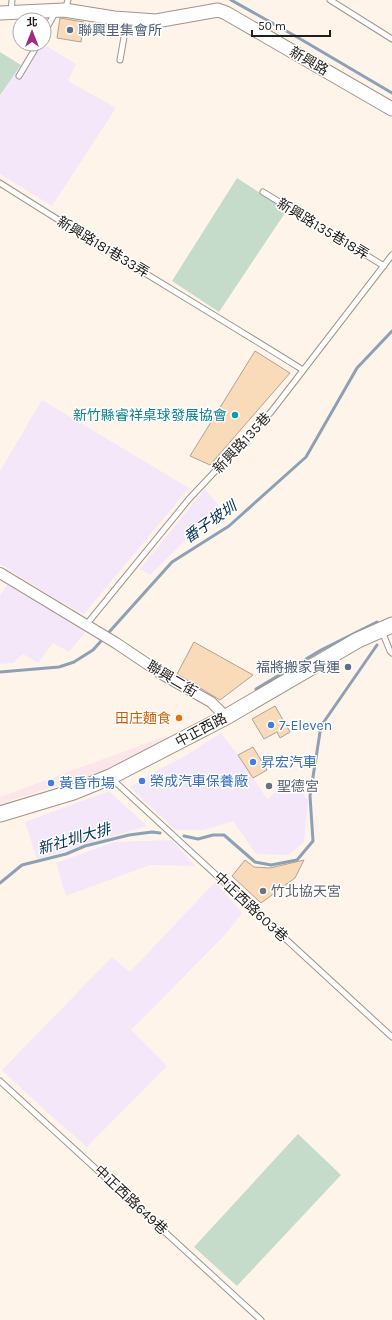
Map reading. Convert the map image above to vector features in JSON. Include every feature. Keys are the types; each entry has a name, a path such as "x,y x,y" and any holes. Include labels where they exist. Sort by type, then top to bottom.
{"main road":[{"name":"中正西路","path":"0,814 73,792 110,778 226,717 338,651 387,627"}],"street":[{"name":"新興路","path":"8,8 63,7 128,19 156,21 218,10 226,13 392,109"},
{"path":"0,23 8,8"},
{"path":"0,573 85,626"},
{"name":"聯興二街","path":"85,626 116,643 166,676 211,702 226,717"}],"lane":[{"path":"330,0 392,39"},
{"path":"52,22 63,7"},
{"path":"120,60 128,19"},
{"path":"19,76 33,52"},
{"name":"新興路181巷33弄","path":"0,183 69,227 208,310 303,370"},
{"name":"新興路135巷18弄","path":"263,192 384,266"},
{"name":"新興路135巷","path":"85,626 189,499 271,412 392,255"},
{"path":"387,627 390,651 392,653"},
{"name":"中正西路603巷","path":"110,778 392,1037"},
{"name":"中正西路649巷","path":"0,1081 261,1320"}],"shaded area":[{"path":"52,49 76,64 68,81 116,108 52,206 0,174 0,95 29,52 52,52"},
{"path":"42,400 189,488 84,614 54,598 0,564 0,471"},
{"path":"205,489 220,507 150,575 140,569"},
{"path":"8,583 86,631 69,652 53,643 38,663 23,654 13,663 0,664 0,596"},
{"path":"221,733 238,755 267,799 291,780 308,800 304,842 288,855 256,854 233,821 204,830 175,830 130,787 182,758"},
{"name":"黃昏市場","path":"166,736 170,739 106,770 0,804 0,797"},
{"path":"109,791 147,826 37,859 25,822"},
{"path":"172,840 195,866 150,865 66,896 56,863 114,842"},
{"path":"215,882 242,913 225,935 131,1030 167,1066 87,1147 2,1070 112,957 130,972"}],"green space":[{"path":"0,52 21,65 0,95"},
{"path":"237,178 287,210 219,312 172,281"},
{"path":"298,1134 341,1175 237,1286 194,1247"}],"building":[{"name":"聯興里集會所","path":"60,18 84,22 81,42 57,38"},
{"name":"新竹縣睿祥桌球發展協會","path":"255,351 290,373 210,465 190,456"},
{"path":"194,642 253,675 220,700 177,674"},
{"name":"7-Eleven","path":"275,706 290,732 280,738 277,732 264,739 252,719"},
{"name":"昇宏汽車","path":"253,747 267,770 253,778 238,755"},
{"name":"竹北協天宮","path":"245,860 254,867 270,868 304,860 295,878 261,903 232,876"}],"waterway":[{"path":"231,0 392,93"},
{"name":"番子坡圳","path":"0,672 59,667 74,662 93,650 172,562 229,526 306,457 357,368 392,331"},
{"path":"256,689 321,650 377,622"},
{"name":"新社圳大排","path":"184,836 198,839 213,835 224,835 255,862 271,865 297,860 313,841 310,796 321,726 377,645"},
{"name":"新社圳大排","path":"0,883 22,865 66,854 85,846 129,835 152,832 160,833"}],"place":[{"name":"聯興里集會所","path":"70,30"},
{"name":"新竹縣睿祥桌球發展協會","path":"235,415"},
{"name":"福將搬家貨運","path":"348,667"},
{"name":"田庄麵食","path":"179,718"},
{"name":"7-Eleven","path":"271,725"},
{"name":"昇宏汽車","path":"253,762"},
{"name":"榮成汽車保養廠","path":"142,781"},
{"name":"黃昏市場","path":"51,783"},
{"name":"聖德宮","path":"269,786"},
{"name":"竹北協天宮","path":"263,891"}]}
